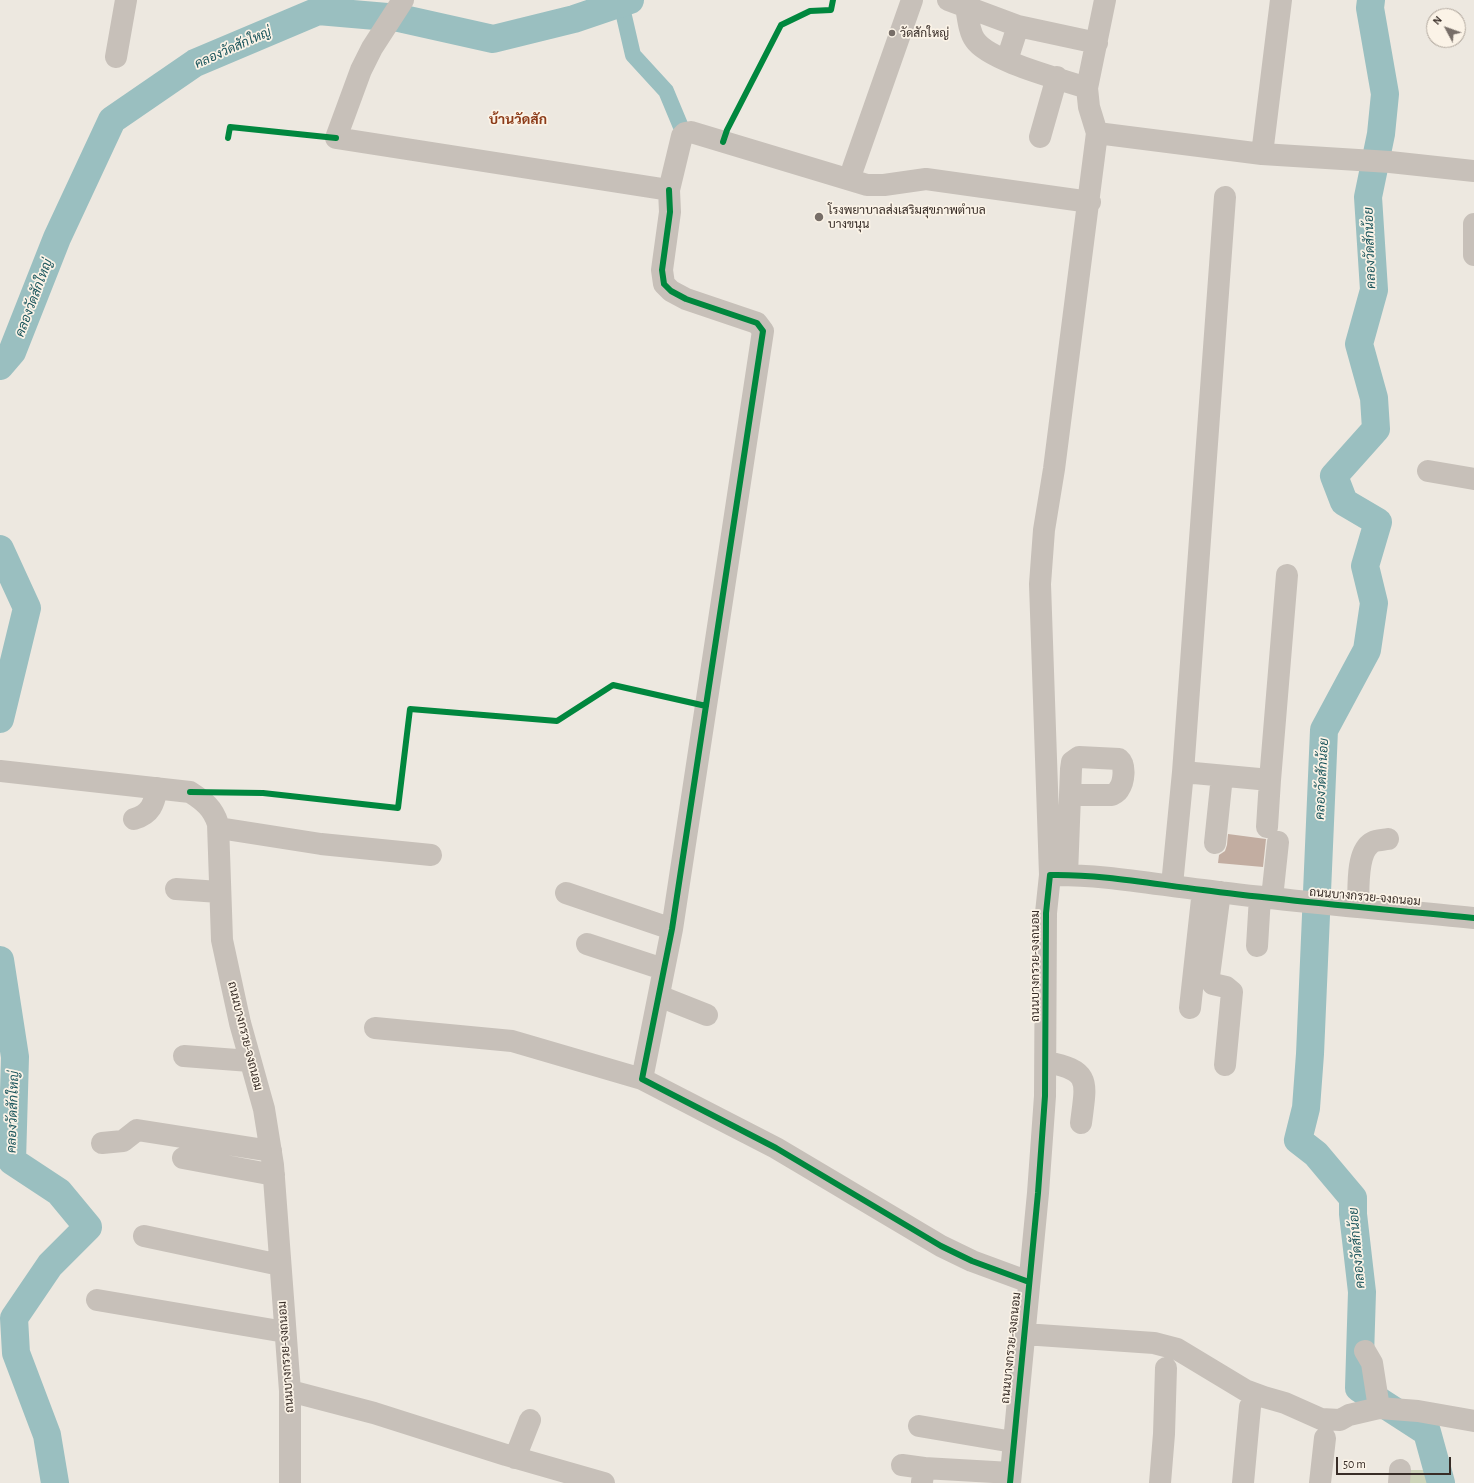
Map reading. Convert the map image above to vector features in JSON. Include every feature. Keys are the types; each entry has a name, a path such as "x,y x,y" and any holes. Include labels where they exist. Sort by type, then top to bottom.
{"street":[{"path":"116,57 126,0"},
{"path":"403,0 372,48 361,70 336,138 669,190"},
{"path":"852,168 912,0"},
{"path":"1059,875 1040,584 1044,530 1090,202 1097,133 1089,107 1087,88 1105,0"},
{"path":"1262,154 1281,0"},
{"path":"957,4 1018,26 1097,43"},
{"path":"957,4 974,39 982,49 1007,60 1087,88"},
{"path":"1007,60 1018,26"},
{"path":"1040,137 1057,77"},
{"path":"642,1079 672,929 763,331 758,323 686,299 671,291 664,284 662,270 670,212 669,190 682,136 685,132 691,132 867,185 884,185 926,178 1090,202"},
{"path":"1097,133 1262,154 1380,161 1474,171"},
{"path":"1172,885 1183,772 1225,197"},
{"path":"1474,224 1474,255"},
{"path":"1428,471 1474,479"},
{"path":"1257,946 1266,897 1273,834 1270,780 1287,575"},
{"name":"ถนนบางกรวย-จงถนอม","path":"4,771 190,792 203,800 216,816 218,828 219,892 222,940 225,959 250,1061 264,1109 274,1175 290,1391 290,1483"},
{"path":"1183,772 1270,780"},
{"path":"1215,843 1222,776"},
{"path":"134,819 141,817 152,808 157,788"},
{"path":"1059,875 1070,795"},
{"path":"218,828 321,844 431,855"},
{"path":"1358,906 1361,858 1370,844 1378,840 1388,839"},
{"name":"ถนนบางกรวย-จงถนอม","path":"1010,1478 1038,1193 1047,1062 1046,913 1059,875 1172,885 1305,903 1358,906 1474,918"},
{"path":"176,889 219,892"},
{"path":"1190,1008 1211,891"},
{"path":"1211,891 1209,976 1212,984 1226,987 1232,992 1224,1065"},
{"path":"566,893 672,929"},
{"path":"587,944 663,969"},
{"path":"658,996 707,1015"},
{"path":"375,1028 512,1041 620,1074 642,1079 790,1155 941,1246 972,1261 1029,1282"},
{"path":"184,1056 250,1061"},
{"path":"1047,1062 1066,1066 1080,1074 1083,1078 1085,1091 1082,1123"},
{"path":"102,1143 123,1140 137,1130 271,1151"},
{"path":"183,1158 274,1175"},
{"path":"144,1236 280,1265"},
{"path":"97,1300 285,1332"},
{"path":"1024,1334 1167,1345 1198,1360 1245,1390 1285,1403 1321,1419 1340,1420 1379,1408 1418,1411 1474,1421"},
{"path":"1365,1351 1373,1368 1379,1408"},
{"path":"1160,1483 1164,1434 1166,1368"},
{"path":"290,1391 374,1413 515,1458 604,1483"},
{"path":"1243,1483 1250,1406"},
{"path":"515,1458 530,1420"},
{"path":"919,1426 1013,1442"},
{"path":"1320,1483 1325,1438"},
{"path":"902,1464 923,1476 1010,1478"}],"green space":[{"path":"1400,1470 1427,1470 1428,1483 1398,1483"}],"building":[{"path":"1228,834 1266,839 1263,867 1218,863 1219,855 1225,851"}],"waterway":[{"name":"คลองวัดสักใหญ่","path":"0,366 12,352 57,238 112,120 195,63 318,11 399,18 493,39 574,19 630,0"},
{"name":"คลองวัดสักน้อย","path":"1371,0 1370,8 1385,94 1381,134 1368,197 1374,290 1359,344 1374,398 1376,429 1334,476 1344,502 1378,522 1365,566 1374,603 1367,650 1324,730 1310,1054 1306,1108 1298,1140 1316,1154 1353,1198 1353,1214 1362,1292 1359,1388 1427,1432 1441,1483"},
{"path":"621,3 633,55 666,91 681,127"},
{"name":"คลองวัดสักใหญ่","path":"0,549 27,608 0,719"},
{"name":"คลองวัดสักใหญ่","path":"0,960 15,1057 12,1161 59,1192 88,1227 50,1265 14,1318 16,1353 47,1435 55,1483"}],"cycle path":[{"path":"723,142 727,130 781,25 810,11 831,10 833,0"},
{"path":"228,138 230,127 336,138"},
{"path":"669,190 670,212 662,270 664,284 671,291 686,299 757,323 763,331 672,929 642,1079 776,1148 941,1246 972,1261 1029,1282"},
{"path":"190,792 263,793 398,808 410,709 557,721 613,685 706,706"},
{"path":"1010,1483 1038,1193 1045,1096 1046,913 1050,875 1108,878 1271,898 1474,918"}],"place":[{"name":"วัดสักใหญ่","path":"892,33"},
{"name":"โรงพยาบาลส่งเสริมสุขภาพตำบล บางขนุน","path":"819,217"}],"district":[{"name":"บ้านวัดสัก","path":"518,120"}]}
